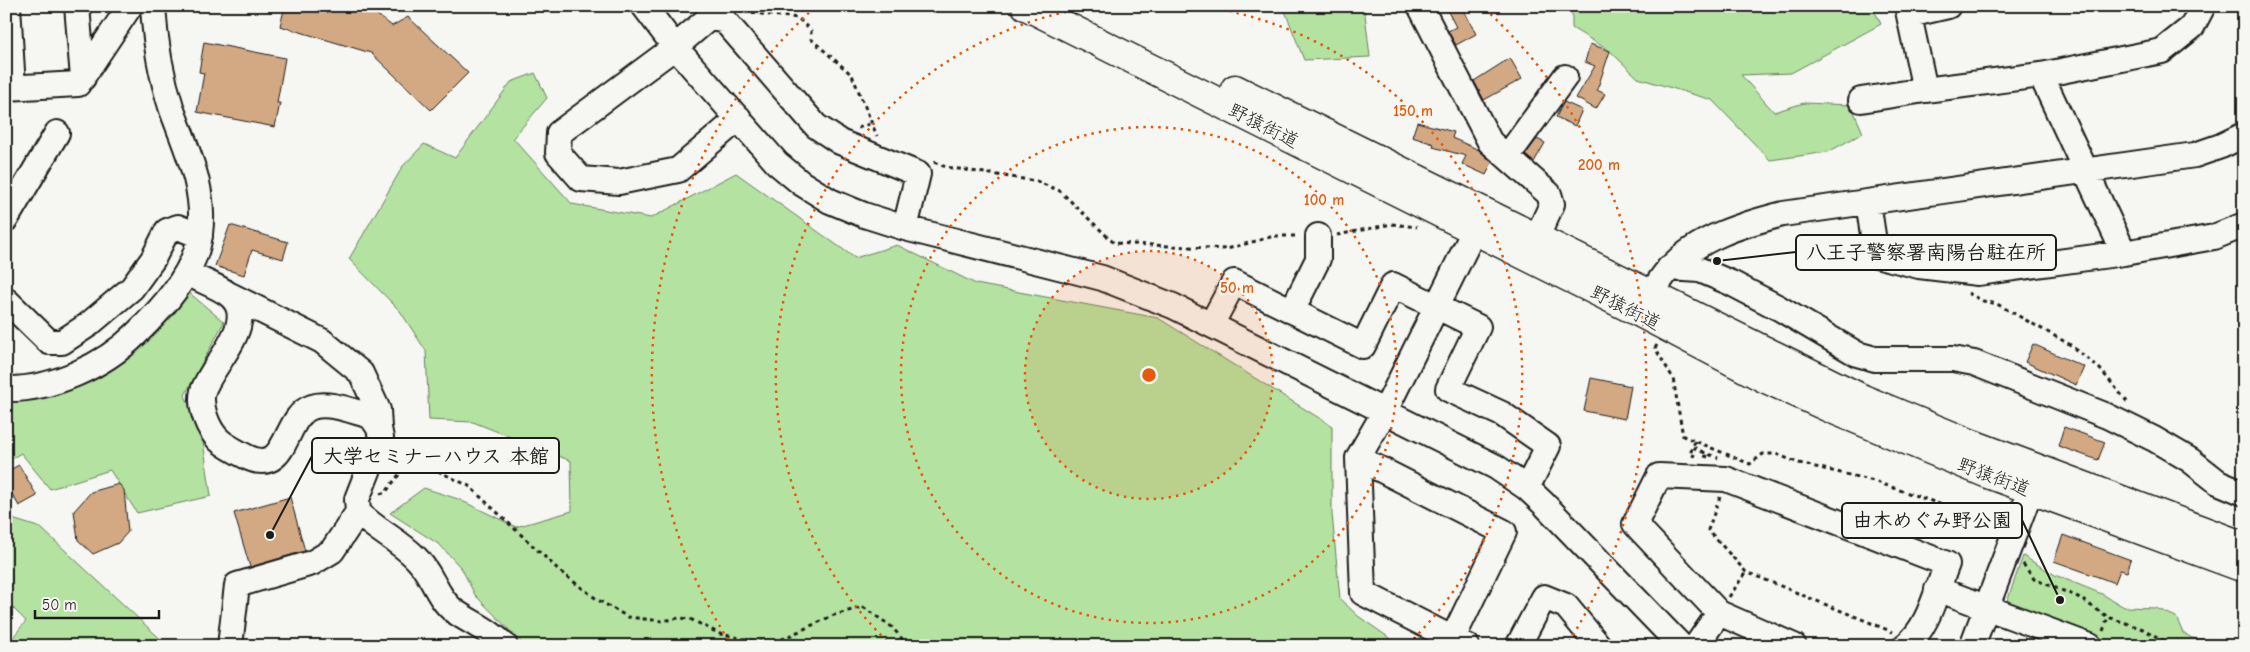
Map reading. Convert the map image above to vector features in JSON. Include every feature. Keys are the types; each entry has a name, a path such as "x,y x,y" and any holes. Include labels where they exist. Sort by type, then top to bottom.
{"main road":[{"name":"野猿街道","path":"1026,6 1474,231 1743,342 2034,480 2244,568"},
{"name":"野猿街道","path":"1069,6 1536,239 1647,304"},
{"name":"野猿街道","path":"2034,480 2244,546"}],"street":[{"path":"8,6 10,88 78,84 130,6"},
{"path":"77,6 83,78"},
{"path":"6,389 20,389 61,379 98,362 129,341 160,310 186,273 200,236 201,205 197,180 160,67 154,39 153,6"},
{"path":"644,6 675,47 777,163 801,183 830,201 864,215 905,228 1102,278 1173,306 1384,413 1496,467 1526,488 1681,646"},
{"path":"1420,6 1490,142 1549,194 1552,204 1536,239"},
{"path":"1925,90 1908,10 1948,6"},
{"path":"1861,100 1925,90 2042,76 2162,51 2192,27 2203,6"},
{"path":"738,118 678,170 619,182 581,179 558,153 559,133 675,47 709,18 724,20 816,126 840,142 918,174 905,228"},
{"path":"2042,76 2124,252"},
{"path":"1508,158 1565,77"},
{"path":"6,219 57,133"},
{"path":"1647,304 1669,268 1686,253 1703,243 1742,226 1784,214 2195,155 2244,135"},
{"path":"1868,202 1876,255 1920,266 1978,273 2214,237 2244,225"},
{"path":"6,300 49,342 62,342 88,325 132,288 154,259 167,231 178,227 200,236"},
{"path":"1358,458 1504,532 1460,642 1363,592 1358,458 1384,413 1474,231"},
{"path":"1292,311 1318,259 1318,236"},
{"path":"1669,268 1700,270 1730,283 1779,308 1857,354 1876,359 1953,359 1974,363 2107,416 2154,439 2190,460 2218,482 2244,493"},
{"path":"186,273 322,341 361,373 378,410 381,438 358,506 332,551 312,563 237,585 230,646"},
{"path":"1211,326 1234,282 1363,346 1394,285 1478,327 1448,389 1502,414 1548,446 1526,488"},
{"path":"228,294 237,305 240,316 238,330 203,391 202,404 207,422 219,440 241,454 259,462 271,460 278,452 298,417 309,407 321,404 371,416 379,428"},
{"path":"1794,646 1719,613 1635,524 1659,476 1726,480 1947,564 1924,624 1909,643"},
{"path":"1972,646 1988,608 2034,480"},
{"path":"358,506 415,556 428,570 438,591 452,610 496,636 505,646"},
{"path":"1937,589 2090,646"},
{"path":"1518,646 1544,597 1566,606 1599,646"},
{"path":"1696,646 1719,613"}],"path":[{"path":"734,11 798,18 811,31 811,39 852,75 880,142"},
{"path":"929,160 946,167 1036,182 1060,191 1114,243 1227,249 1274,236 1335,236 1392,224 1418,227"},
{"path":"1967,292 1983,301 1997,304 2069,344 2100,369 2130,405"},
{"path":"1658,343 1655,348 1673,378 1683,436 1750,464 1763,454 1776,454 1798,463 1874,481 1951,508 2009,550 2025,564 2034,579 2078,597 2108,617 2143,629 2173,646"},
{"path":"1693,447 1703,452"},
{"path":"358,506 386,492 403,469 416,464 438,471 468,486 562,573 598,600 628,617 662,621 679,618 690,619 720,634 755,641 776,642 834,615 863,607 892,627 908,646"},
{"path":"1726,480 1708,530 1746,572 1909,643"},
{"path":"1719,613 1746,572"}],"green space":[{"path":"1283,6 1364,6 1370,57 1304,60"},
{"path":"1572,6 1872,6 1881,24 1791,73 1741,75 1774,112 1804,103 1851,105 1863,133 1828,152 1770,160 1712,100 1638,78 1610,51 1572,28"},
{"path":"535,73 547,98 513,138 572,204 651,218 736,173 855,258 897,245 976,284 1158,318 1332,426 1332,514 1340,599 1358,616 1401,646 525,646 475,595 462,569 440,545 390,513 424,488 458,499 516,527 572,511 571,461 473,422 429,420 426,351 400,311 349,259 403,166 424,144 455,158 511,82"},
{"path":"187,291 224,322 185,395 203,441 211,496 137,513 110,470 50,489 21,453 6,462 6,394 48,394 124,362"},
{"path":"6,517 41,528 168,646 6,646 26,621 6,601"},
{"path":"2023,556 2055,575 2102,594 2124,607 2156,608 2176,617 2183,633 2192,638 2244,644 2244,646 2114,646 2005,607"}],"building":[{"path":"285,6 334,6 349,12 367,7 392,26 408,17 468,73 431,110 371,53 280,26"},
{"path":"1445,6 1461,6 1476,34 1456,45 1448,31 1456,27"},
{"path":"204,42 285,58 277,103 280,103 275,127 197,112 204,73 199,72"},
{"path":"1590,44 1610,51 1597,90 1605,94 1596,109 1576,98 1595,66 1585,62"},
{"path":"1510,58 1522,79 1484,100 1474,81"},
{"path":"1564,102 1582,110 1575,126 1556,117"},
{"path":"1417,122 1454,132 1452,138 1479,150 1492,162 1486,175 1462,164 1466,156 1433,147 1434,144 1412,137"},
{"path":"1537,139 1545,143 1534,162 1525,155"},
{"path":"230,225 288,242 283,259 252,250 244,275 215,266"},
{"path":"2033,344 2084,367 2076,385 2025,362"},
{"path":"1591,378 1631,386 1625,419 1584,411"},
{"path":"2064,427 2105,442 2098,460 2058,446"},
{"path":"19,465 37,496 19,506 6,484 6,472"},
{"path":"119,484 124,490 128,532 118,543 93,554 78,540 74,511 91,492"},
{"path":"290,497 305,551 250,567 234,513"},
{"path":"2063,535 2131,560 2127,572 2120,570 2115,583 2054,561"}],"place":[{"name":"八王子警察署南陽台駐在所","path":"1717,261"},
{"name":"大学セミナーハウス 本館","path":"270,535"},
{"name":"由木めぐみ野公園","path":"2060,600"}]}
